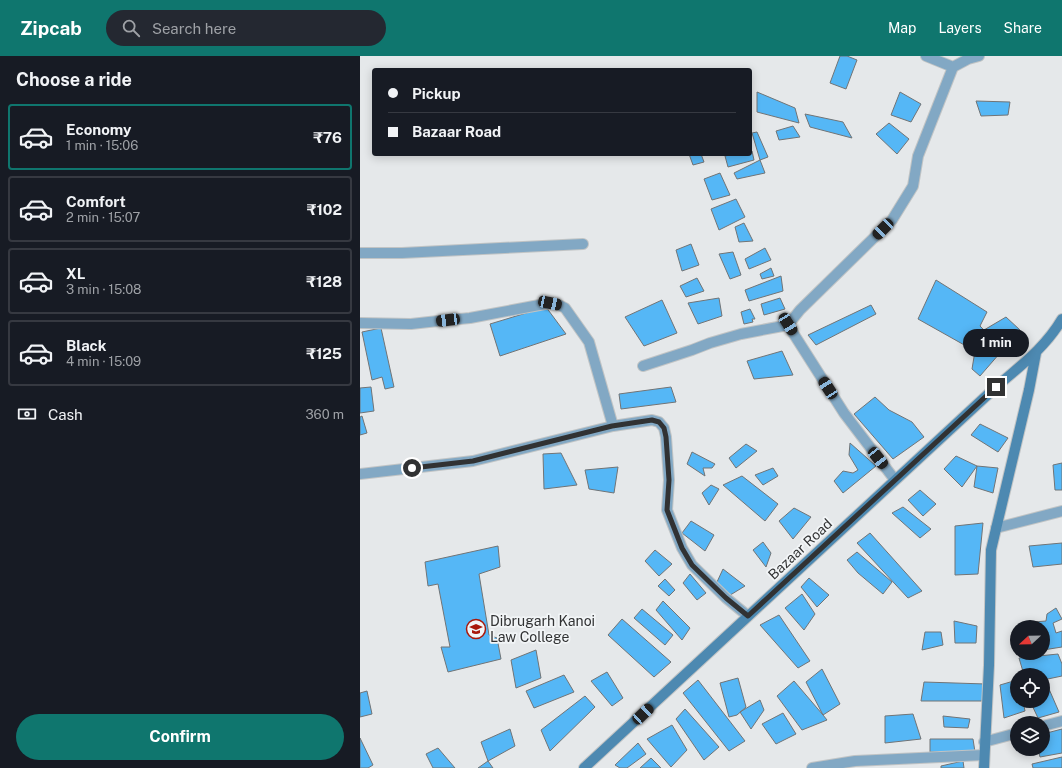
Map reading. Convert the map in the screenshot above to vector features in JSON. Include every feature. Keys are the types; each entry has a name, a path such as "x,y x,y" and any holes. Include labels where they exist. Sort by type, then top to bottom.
{"street":[{"path":"926,56 953,67"},
{"path":"642,366 735,336 788,324 800,310 892,220 913,186 918,156 953,67 968,58 978,56"},
{"path":"360,253 402,253 583,244"},
{"path":"360,323 418,323 470,318 550,303 559,305 565,308 588,342 612,426"},
{"name":"Bazaar Road","path":"584,768 996,387 1036,353 1062,320"},
{"path":"788,324 844,413 895,480"},
{"path":"984,768 984,742 989,665 991,550 1029,390 1036,353"},
{"path":"360,474 473,461 612,426 652,420 659,422 664,428 666,437 669,480 667,510 682,548 692,565 726,598 748,616"},
{"path":"996,528 1062,511"},
{"path":"1050,724 1062,721"},
{"path":"984,742 1010,735"},
{"path":"812,768 855,761 984,755"}],"building":[{"path":"840,56 847,56 857,60 846,89 830,83"},
{"path":"757,92 795,108 799,123 757,112"},
{"path":"900,92 921,104 911,122 891,115"},
{"path":"976,101 1010,102 1008,115 981,116"},
{"path":"805,114 843,122 852,138 810,127"},
{"path":"889,123 909,139 897,154 876,134"},
{"path":"793,126 800,137 779,140 776,131"},
{"path":"757,132 768,157 760,160 752,133"},
{"path":"752,151 754,160 728,167 725,156 752,156"},
{"path":"690,156 702,156 704,162 693,165"},
{"path":"760,160 765,173 737,179 734,173"},
{"path":"720,173 730,195 712,200 704,179"},
{"path":"736,199 745,217 719,230 711,209"},
{"path":"744,223 753,241 739,242 735,227"},
{"path":"691,244 699,265 682,271 676,250"},
{"path":"765,248 771,260 749,269 745,259"},
{"path":"733,252 741,275 730,279 719,254"},
{"path":"771,268 774,276 762,279 760,274"},
{"path":"781,276 783,291 749,301 745,290"},
{"path":"697,278 704,291 686,297 680,286"},
{"path":"936,280 987,312 980,326 984,330 1006,317 1020,330 980,376 972,369 975,351 918,319"},
{"path":"719,298 722,316 698,324 688,303"},
{"path":"780,298 785,309 764,315 761,304"},
{"path":"662,300 677,333 644,346 625,317"},
{"path":"871,305 876,314 816,345 808,335"},
{"path":"546,307 566,334 500,356 490,324"},
{"path":"750,309 755,319 752,319 753,322 744,324 741,312"},
{"path":"381,328 394,387 385,389 382,377 372,380 362,332"},
{"path":"782,351 793,375 754,379 747,361"},
{"path":"371,387 374,411 360,413 360,388"},
{"path":"671,387 676,402 621,409 619,394"},
{"path":"875,397 889,410 912,422 924,437 893,459 854,414"},
{"path":"362,416 367,433 360,435 360,417"},
{"path":"980,424 1008,438 998,452 971,435"},
{"path":"850,443 876,466 843,493 834,481 843,471 853,473 858,470 849,455"},
{"path":"746,444 757,451 736,468 729,458"},
{"path":"692,452 715,464 712,468 703,468 705,476 687,464"},
{"path":"561,453 577,485 544,489 543,454"},
{"path":"956,456 977,466 962,487 944,469"},
{"path":"1062,463 1062,490 1055,490 1053,465"},
{"path":"977,466 998,468 993,493 974,487"},
{"path":"618,467 614,493 589,489 585,470"},
{"path":"773,468 778,476 763,485 755,475"},
{"path":"742,476 778,504 765,521 723,485"},
{"path":"711,485 719,489 709,505 702,493"},
{"path":"920,490 936,504 923,516 908,500"},
{"path":"903,507 931,529 920,538 892,513"},
{"path":"794,508 811,517 793,539 779,521"},
{"path":"691,521 714,535 705,551 682,533"},
{"path":"983,523 978,574 955,575 955,526"},
{"path":"870,533 922,591 908,598 857,543"},
{"path":"763,542 771,553 766,567 753,550"},
{"path":"1062,543 1062,564 1033,567 1029,546"},
{"path":"498,546 500,567 479,574 489,635 497,638 501,659 448,672 441,647 450,647 438,584 428,586 425,562"},
{"path":"655,550 672,564 659,576 645,561"},
{"path":"857,552 892,582 883,594 858,573 847,560"},
{"path":"723,569 745,586 727,597 717,582"},
{"path":"690,574 706,593 697,600 683,583"},
{"path":"809,578 829,595 817,607 801,587"},
{"path":"665,579 675,590 669,596 658,586"},
{"path":"802,594 815,614 804,630 785,608"},
{"path":"663,601 690,628 682,640 656,610"},
{"path":"1056,608 1062,619 1053,623 1056,633 1062,631 1062,647 1050,649 1050,620 1046,620 1047,614"},
{"path":"642,609 673,635 665,645 634,618"},
{"path":"779,615 810,661 798,668 760,625"},
{"path":"622,619 671,662 654,677 608,635"},
{"path":"954,621 977,626 976,643 955,643"},
{"path":"925,632 941,632 943,645 922,650"},
{"path":"536,650 541,678 516,688 511,660"},
{"path":"1058,654 1062,664 1062,676 1050,679 1050,668 1022,668 1020,660 1050,660 1050,655"},
{"path":"822,669 840,704 823,715 806,682"},
{"path":"607,672 623,698 612,706 591,681"},
{"path":"564,675 574,692 534,708 526,691"},
{"path":"738,678 746,707 737,715 729,717 720,683"},
{"path":"698,680 745,741 729,751 683,693"},
{"path":"794,681 827,720 802,730 777,696"},
{"path":"924,682 986,684 982,701 921,701"},
{"path":"1010,682 1010,708 1024,708 1025,711 1004,718 1000,685"},
{"path":"367,691 372,714 360,717 360,693"},
{"path":"1050,691 1059,712 1045,716 1037,716 1033,708 1050,708"},
{"path":"585,696 595,707 550,751 541,730"},
{"path":"760,700 764,710 751,729 740,712"},
{"path":"685,709 719,747 704,760 676,719"},
{"path":"783,713 796,734 776,744 762,724"},
{"path":"913,714 921,739 885,743 885,716"},
{"path":"943,716 970,719 968,728 944,727"},
{"path":"672,725 687,750 671,767 647,739"},
{"path":"510,729 515,746 488,761 481,742"},
{"path":"1062,729 1062,753 1050,755 1050,732"},
{"path":"360,738 373,765 368,768 360,768"},
{"path":"930,739 973,739 975,752 930,752"},
{"path":"638,743 646,754 627,768 620,768 615,765"},
{"path":"438,748 455,768 433,768 426,754"},
{"path":"1062,757 1062,768 1033,768 1032,764"},
{"path":"651,758 661,768 640,768"},
{"path":"488,761 493,768 478,768"},
{"path":"963,761 964,768 941,768 941,766"}],"place":[{"name":"Dibrugarh Kanoi Law College","path":"476,629"}],"route":[{"path":"412,468 473,461 612,426 652,420 659,422 664,428 666,437 669,480 667,510 682,548 692,565 726,598 748,616 996,387"}]}
